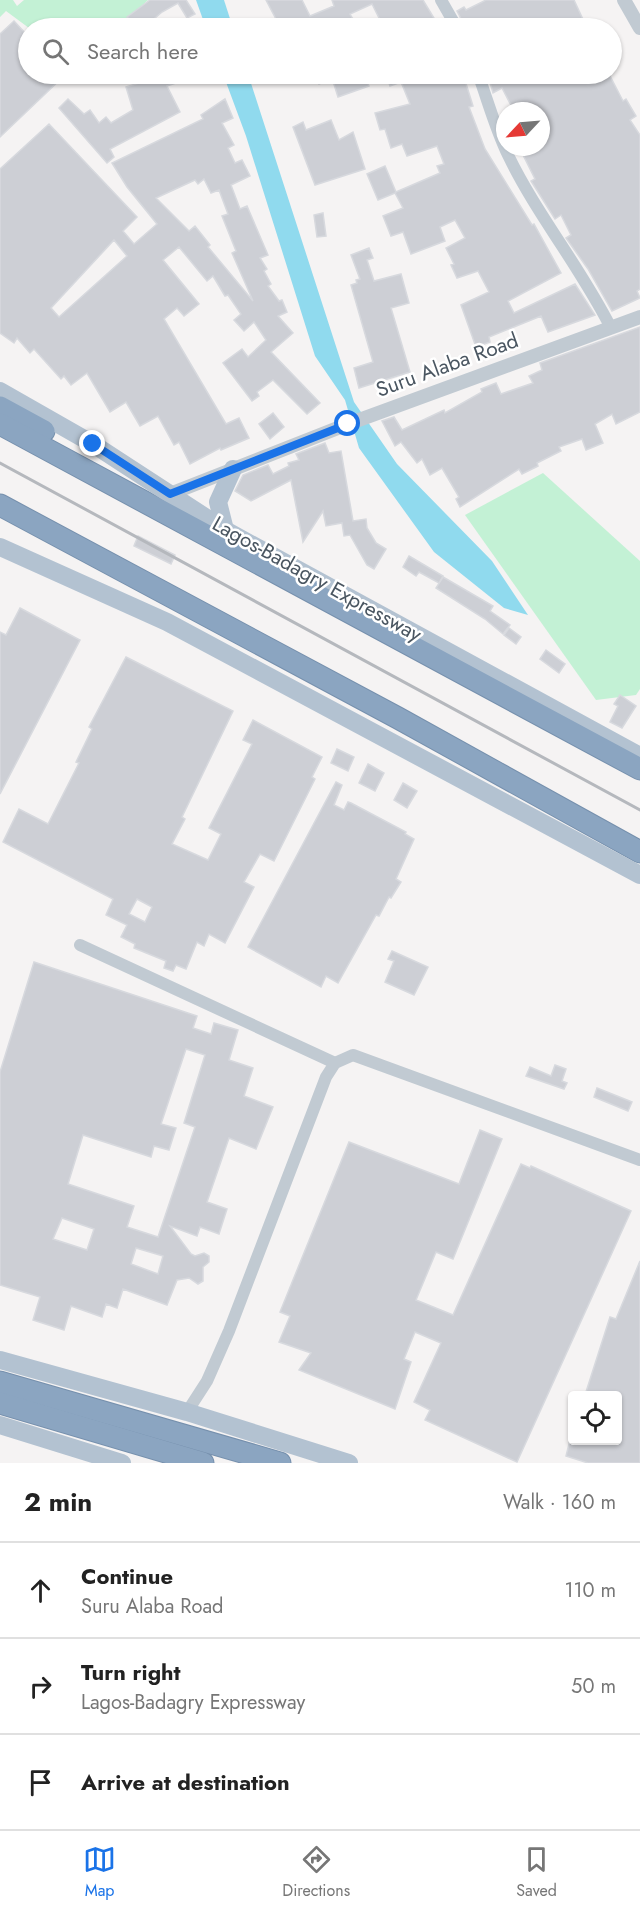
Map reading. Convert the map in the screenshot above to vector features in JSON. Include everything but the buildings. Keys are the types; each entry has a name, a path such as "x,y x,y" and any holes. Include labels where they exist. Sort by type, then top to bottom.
{"highway":[{"path":"0,407 53,436 95,474"},
{"name":"Lagos-Badagry Expressway","path":"0,424 640,769"},
{"path":"0,505 409,724 640,852"},
{"path":"0,518 56,537"},
{"path":"0,1382 280,1463"},
{"path":"0,1403 203,1463"}],"main road":[{"name":"Lagos-Badagry Expressway","path":"0,391 93,444 225,530 640,756"},
{"path":"225,530 218,502 233,470"},
{"path":"0,547 167,622 640,875"},
{"path":"0,1360 187,1412 349,1463"},
{"path":"0,1425 122,1463"}],"street":[{"path":"441,0 451,18"},
{"path":"624,0 640,28"},
{"path":"480,84 491,117 508,156 546,220 590,286 610,328"},
{"name":"Suru Alaba Road","path":"170,494 348,424 640,317"},
{"path":"80,945 336,1063"},
{"path":"187,1412 207,1381 326,1077 336,1063 353,1055 640,1160"}],"green space":[{"path":"0,0 13,0 17,6 24,0 148,0 129,18 18,18 18,20 6,11 0,17"},
{"path":"543,473 640,561 640,689 636,695 596,700 465,515"}],"water":[{"path":"196,0 224,0 230,18 202,18"},
{"path":"227,84 251,84 354,402 397,464 492,561 528,615 504,608 434,552 359,448 345,400 315,356 246,136"}],"railway":[{"path":"0,463 640,810"}],"route":[{"path":"93,444 170,494 348,424"}]}
